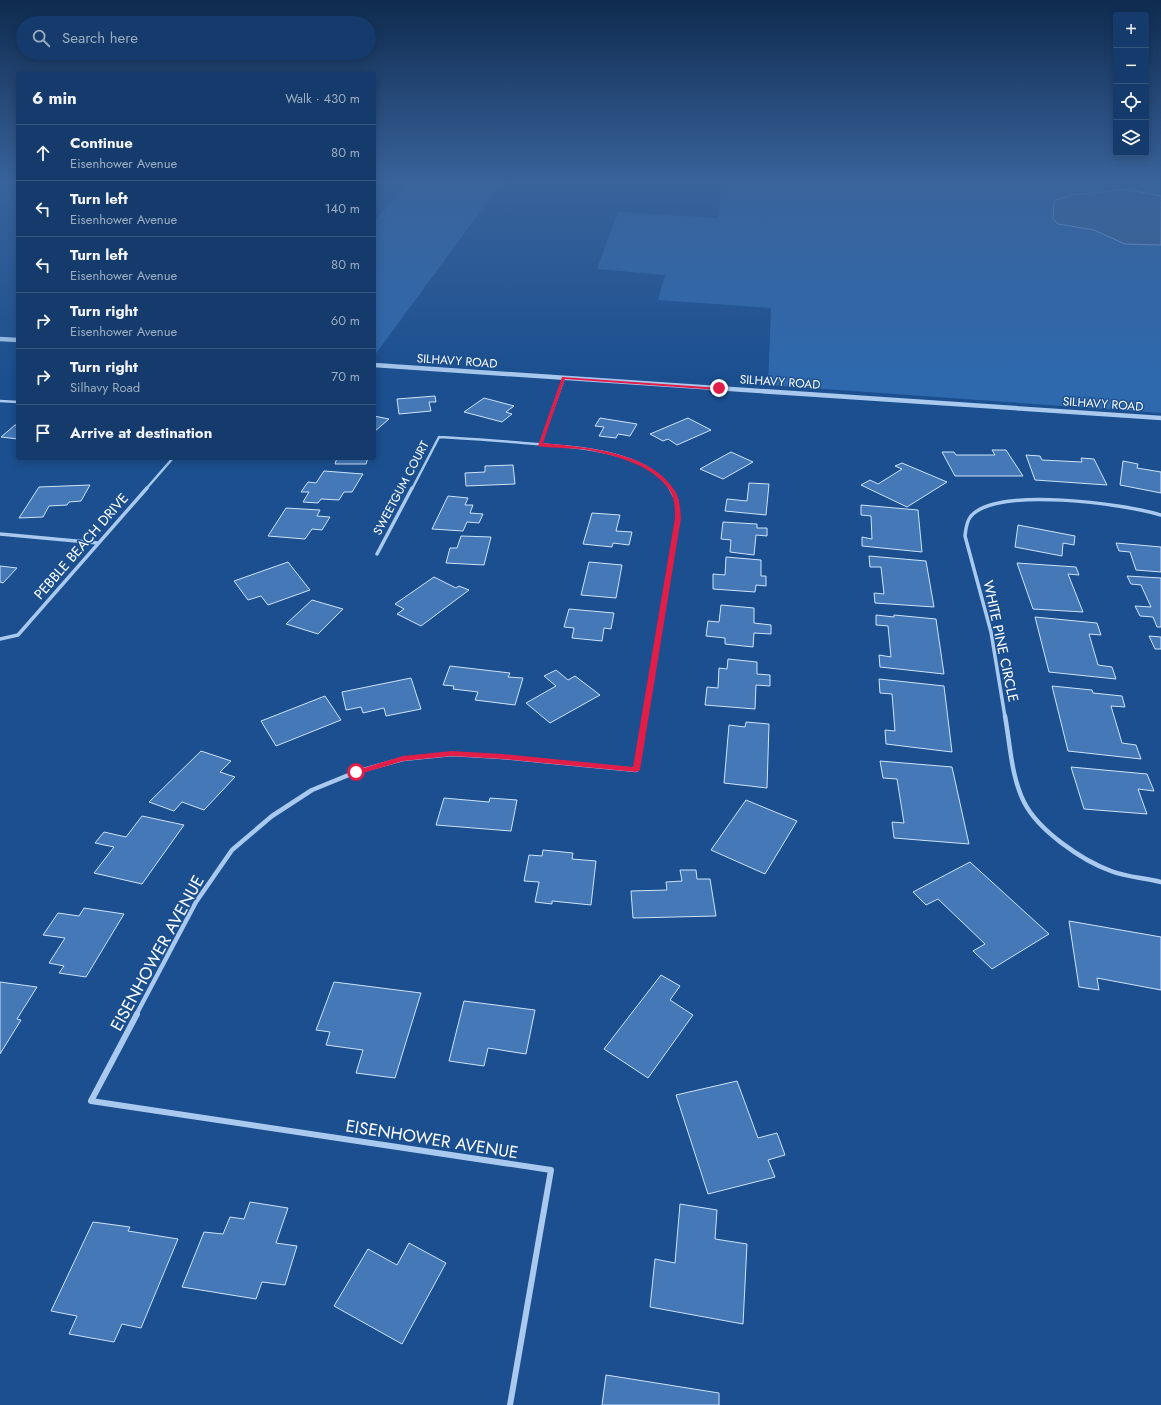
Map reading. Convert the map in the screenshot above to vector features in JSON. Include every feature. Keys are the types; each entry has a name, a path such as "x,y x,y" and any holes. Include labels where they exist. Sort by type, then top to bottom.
{"street":[{"path":"0,339 16,340"},
{"name":"SILHAVY ROAD","path":"376,365 1161,418"},
{"path":"540,445 564,378"},
{"path":"0,401 16,402"},
{"name":"SWEETGUM COURT","path":"377,554 439,437 540,445"},
{"name":"EISENHOWER AVENUE","path":"510,1405 551,1170 91,1101 196,902 232,850 272,816 312,790 356,772 403,759 452,754 502,757 636,770 678,518 678,504 673,491 662,479 647,468 630,460 592,450 540,445"},
{"name":"PEBBLE BEACH DRIVE","path":"0,639 18,635 171,460"},
{"name":"WHITE PINE CIRCLE","path":"1161,515 1147,510 1126,506 1042,499 1001,501 984,507 972,514 966,524 966,536 991,632 1016,778 1024,802 1035,817 1055,838 1080,856 1110,871 1161,882"},
{"path":"0,534 98,543"}],"shaded area":[{"path":"376,247 455,247 376,353"},
{"path":"605,247 1161,247 1161,413 768,385 771,308 658,300 665,275 597,269"}],"building":[{"path":"435,396 436,402 429,402 431,411 399,414 397,399"},
{"path":"484,398 514,406 506,412 512,414 502,422 464,412"},
{"path":"376,416 389,419 376,430"},
{"path":"600,418 637,424 630,436 618,434 616,438 599,436 604,427 595,426"},
{"path":"688,418 711,430 677,445 668,439 663,441 650,434"},
{"path":"15,425 16,425 16,439 1,437"},
{"path":"992,450 1006,450 1023,476 955,476 942,452 954,452 956,455 995,455"},
{"path":"731,452 753,462 723,479 700,469"},
{"path":"1026,455 1040,456 1042,460 1082,462 1081,458 1094,459 1107,485 1035,480"},
{"path":"336,460 367,460 366,464 335,464"},
{"path":"1123,461 1138,464 1137,468 1161,472 1161,493 1120,485"},
{"path":"902,463 947,482 907,507 861,485 870,480 878,484 902,469 895,466"},
{"path":"513,465 515,484 466,486 465,473 485,472 485,466"},
{"path":"324,471 363,474 352,492 344,492 339,500 321,499 318,503 303,502 309,492 301,492 308,482 316,483"},
{"path":"749,483 769,484 766,515 725,511 727,499 747,501"},
{"path":"90,485 81,501 69,502 67,505 49,506 43,517 19,518 39,487"},
{"path":"448,496 468,498 465,505 473,505 470,513 483,514 479,523 467,522 463,531 432,529"},
{"path":"861,505 918,510 922,552 862,546 862,537 872,539 871,516 861,515"},
{"path":"286,508 320,510 317,516 330,517 322,530 312,529 305,539 268,536"},
{"path":"592,513 620,515 616,531 632,532 629,545 613,543 612,547 583,544"},
{"path":"723,522 757,524 757,528 767,528 767,536 756,535 754,555 730,552 731,540 721,539"},
{"path":"1018,525 1075,536 1074,545 1063,543 1062,556 1015,547"},
{"path":"461,536 491,537 484,565 446,563 450,548 457,548"},
{"path":"1116,543 1161,547 1161,572 1136,570 1130,552 1119,551"},
{"path":"869,556 926,561 934,607 875,603 874,593 884,594 881,567 870,567"},
{"path":"726,557 761,560 761,576 766,576 766,586 756,585 755,592 713,589 713,574 725,575"},
{"path":"288,562 310,590 268,605 261,596 248,600 234,581"},
{"path":"589,562 622,565 616,598 581,595"},
{"path":"1017,563 1076,567 1079,575 1068,574 1083,612 1033,609"},
{"path":"0,566 17,568 3,583 0,582"},
{"path":"1127,576 1161,578 1161,627 1157,627 1153,617 1140,616 1135,606 1151,607 1141,585 1131,584"},
{"path":"434,577 456,588 459,586 469,590 421,626 397,614 404,609 395,604"},
{"path":"312,600 343,609 318,634 286,624"},
{"path":"721,605 754,608 754,623 771,625 771,634 754,633 753,647 725,644 725,638 706,636 708,621 719,622"},
{"path":"569,609 614,613 611,629 604,628 602,641 572,638 574,628 564,627"},
{"path":"876,615 936,619 944,674 880,667 879,655 891,657 888,626 876,625"},
{"path":"1035,617 1097,623 1101,635 1089,634 1098,665 1112,667 1116,679 1049,672"},
{"path":"1149,636 1161,637 1161,649 1155,649"},
{"path":"728,659 757,662 757,674 770,675 770,686 756,685 755,709 705,705 707,687 718,688 719,668 727,669"},
{"path":"450,666 510,673 508,677 523,678 515,705 475,700 478,692 453,689 454,686 443,685"},
{"path":"556,670 568,680 575,676 600,695 550,723 526,703 556,686 544,676"},
{"path":"411,678 421,709 386,716 384,708 363,713 361,707 346,710 342,692"},
{"path":"879,679 944,686 952,752 886,744 885,730 895,731 892,694 880,693"},
{"path":"1052,686 1092,690 1093,693 1122,696 1125,707 1111,706 1122,743 1136,745 1141,759 1068,751"},
{"path":"325,696 341,720 276,746 261,721"},
{"path":"746,722 769,724 767,788 724,783 729,725 745,727"},
{"path":"201,751 231,761 220,772 235,777 204,810 182,802 174,811 149,802"},
{"path":"880,761 952,767 969,844 894,838 892,822 904,823 897,779 883,778"},
{"path":"1071,767 1147,774 1154,791 1138,789 1147,814 1084,809"},
{"path":"444,798 489,802 490,798 517,800 511,831 436,825"},
{"path":"746,800 797,821 765,874 711,850"},
{"path":"142,816 184,825 142,884 94,873 114,847 95,843 104,832 126,837"},
{"path":"543,850 573,853 572,859 596,861 591,905 552,901 552,904 535,902 539,882 524,881 529,855 542,856"},
{"path":"970,862 1049,934 992,969 973,951 985,944 938,899 926,905 913,892"},
{"path":"680,870 696,870 697,879 710,879 716,916 633,918 631,891 667,890 666,882 682,881"},
{"path":"84,908 124,914 86,977 59,973 64,966 49,963 65,938 43,935 58,913 79,916"},
{"path":"1069,921 1161,937 1161,990 1097,978 1099,990 1079,987"},
{"path":"661,975 680,986 670,1000 693,1015 648,1078 604,1049"},
{"path":"0,982 37,987 17,1019 21,1020 0,1054"},
{"path":"334,982 421,993 395,1078 356,1073 363,1050 326,1045 330,1032 316,1030"},
{"path":"464,1001 535,1010 526,1054 488,1048 484,1066 449,1061"},
{"path":"737,1081 758,1138 777,1133 785,1155 768,1160 775,1177 708,1194 676,1095"},
{"path":"250,1202 288,1208 276,1243 297,1246 285,1285 262,1282 256,1299 182,1287 204,1232 223,1234 230,1217 244,1219"},
{"path":"680,1204 717,1210 715,1239 747,1244 743,1324 650,1307 655,1259 675,1263"},
{"path":"93,1222 130,1227 128,1231 178,1239 141,1328 122,1324 114,1342 69,1334 77,1316 51,1311"},
{"path":"409,1243 446,1263 402,1344 334,1306 368,1249 397,1265"},
{"path":"606,1375 719,1393 719,1405 602,1405"}],"route":[{"path":"356,772 403,759 452,754 502,757 636,770 678,518 678,504 673,491 662,479 647,468 630,460 592,450 540,445 564,378 719,388"}]}
